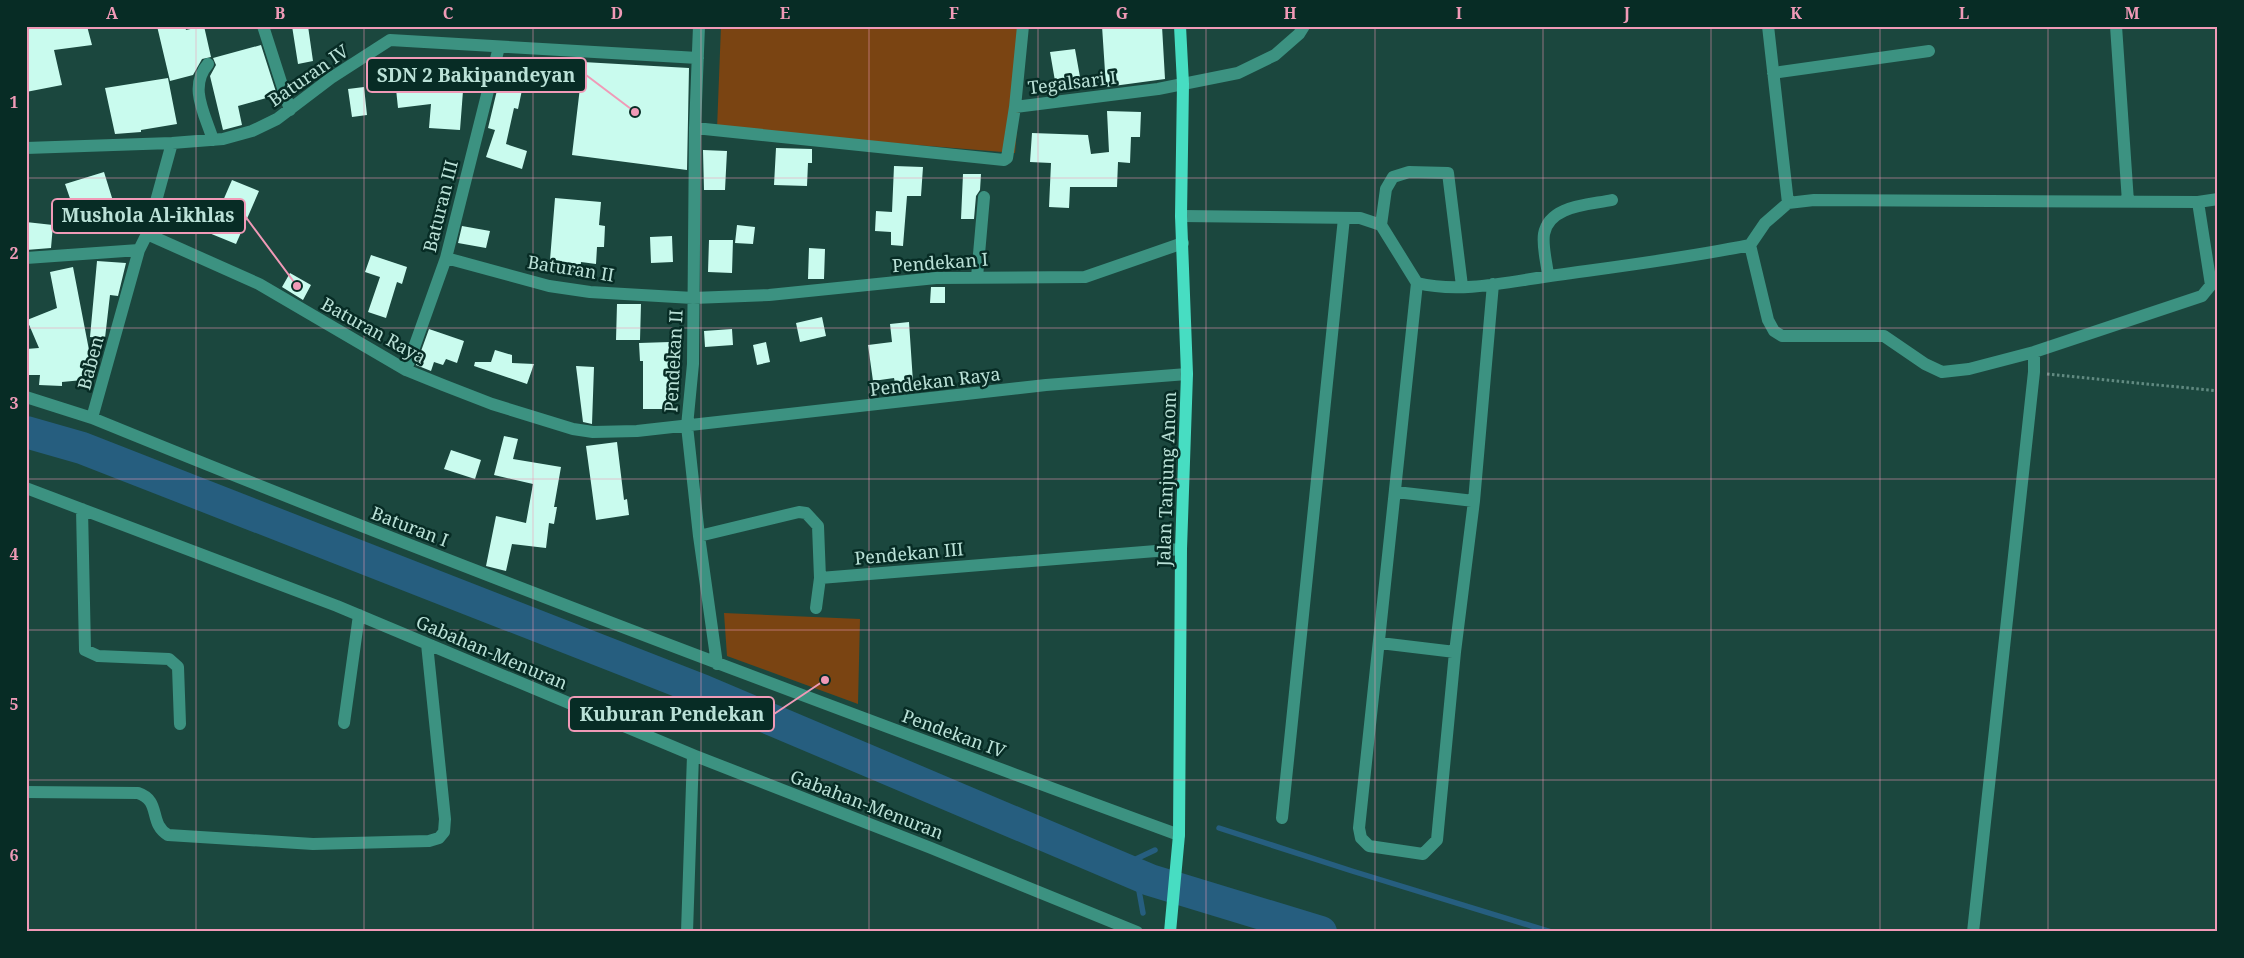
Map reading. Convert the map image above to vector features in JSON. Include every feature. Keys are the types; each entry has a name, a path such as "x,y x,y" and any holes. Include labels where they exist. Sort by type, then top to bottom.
{"main road":[{"name":"Jalan Tanjung Anom","path":"1170,932 1179,835 1181,549 1187,374 1182,216 1183,84 1180,26"}],"street":[{"path":"263,26 290,110"},
{"path":"389,26 390,40 698,58"},
{"name":"Pendekan II","path":"699,26 695,128 693,364 688,426 699,536 717,664"},
{"name":"Tegalsari I","path":"1023,26 1015,107 1183,84 1238,73 1257,65 1287,45 1304,26"},
{"path":"1768,26 1788,203"},
{"path":"2116,26 2128,202"},
{"name":"Baturan IV","path":"26,148 172,144 213,140 252,131 277,119 331,78 390,40"},
{"name":"Baturan III","path":"406,370 446,258 499,47"},
{"path":"1773,72 1929,51"},
{"path":"208,64 200,73 198,91 213,140"},
{"path":"695,128 1000,161 1006,158 1015,107"},
{"path":"147,234 172,144"},
{"path":"1462,286 1448,173 1409,172 1393,176 1386,189 1381,225 1417,283 1359,828 1360,838 1369,846 1423,854 1437,840 1455,652 1474,501 1493,284"},
{"path":"977,277 984,196"},
{"path":"1417,283 1431,287 1493,284 1667,260 1750,245 1765,223 1788,203 1814,200 2198,202 2218,199"},
{"path":"1548,276 1544,232 1555,215 1562,210 1612,200"},
{"path":"1750,245 1768,320 1774,331 1782,336 1884,336 1925,364 1942,372 1969,369 2034,352 2202,296 2208,292 2211,285 2198,202"},
{"path":"1182,216 1360,218 1381,225"},
{"path":"1282,818 1344,218"},
{"name":"Baben","path":"26,397 92,418 139,250 147,234"},
{"name":"Baturan Raya","path":"147,234 260,284 406,370 492,404 573,429 593,432 637,431 688,426"},
{"name":"Pendekan I","path":"693,298 769,295 936,278 1053,279 1085,277 1183,243"},
{"path":"26,258 139,250"},
{"name":"Baturan II","path":"446,258 549,286 590,292 693,298"},
{"path":"1973,932 2034,372 2034,352"},
{"name":"Pendekan Raya","path":"688,426 1046,385 1187,374"},
{"name":"Baturan I","path":"92,418 254,484 717,664"},
{"name":"Gabahan-Menuran","path":"26,488 359,615 693,755 931,848 1137,932"},
{"path":"1396,492 1474,501"},
{"path":"82,509 85,650 98,656 169,659 173,662 178,667 180,724"},
{"path":"699,536 799,512 806,514 818,526 820,578 816,608"},
{"name":"Pendekan III","path":"820,578 1181,549"},
{"path":"344,723 359,615"},
{"path":"1380,643 1455,652"},
{"path":"26,792 138,793 147,796 151,801 158,827 168,835 244,842 313,844 429,841 439,838 444,832 445,819 427,644"},
{"name":"Pendekan IV","path":"717,664 1179,835"},
{"path":"687,932 693,755"}],"path":[{"path":"2034,372 2218,390"}],"shaded area":[{"path":"721,26 1026,26 1015,153 717,129"},
{"path":"724,613 860,619 858,704 727,656"}],"building":[{"path":"26,26 87,26 92,45 54,50 62,85 26,92"},
{"path":"157,26 185,26 186,30 204,26 211,57 202,59 193,75 170,81"},
{"path":"292,26 308,26 313,61 298,64"},
{"path":"1102,26 1162,26 1165,79 1106,87"},
{"path":"261,45 277,95 238,106 242,125 223,130 210,76 216,65 213,58"},
{"path":"1075,49 1080,77 1055,81 1050,52"},
{"path":"583,62 689,68 687,170 572,155"},
{"path":"432,63 450,63 450,76 483,76 480,91 463,91 460,130 429,128 431,104 398,108 396,89 432,84"},
{"path":"503,65 526,69 524,78 527,78 527,90 522,90 518,109 514,108 506,144 527,151 522,169 486,157 495,130 488,128"},
{"path":"168,78 177,124 141,130 141,132 115,134 105,88"},
{"path":"364,87 367,115 352,117 348,89"},
{"path":"1107,111 1141,112 1140,137 1131,137 1130,163 1118,162 1117,187 1070,187 1069,208 1049,207 1051,163 1030,162 1032,133 1088,135 1091,154 1109,152"},
{"path":"776,148 812,149 812,163 808,163 807,186 774,185"},
{"path":"703,150 727,151 725,190 704,190"},
{"path":"894,166 923,167 921,196 907,196 903,246 891,245 891,232 875,231 876,211 892,212"},
{"path":"104,172 113,201 75,213 65,184"},
{"path":"963,174 981,174 980,190 976,196 974,219 961,219"},
{"path":"232,180 259,191 236,244 209,233"},
{"path":"555,198 601,202 599,225 605,226 604,247 597,247 596,264 581,262 580,276 560,275 562,261 550,260"},
{"path":"26,222 53,225 51,248 26,250"},
{"path":"737,225 755,227 753,244 735,243"},
{"path":"462,226 490,231 486,248 458,243"},
{"path":"672,236 673,262 651,263 650,237"},
{"path":"709,240 733,240 732,273 708,272"},
{"path":"809,248 825,249 824,279 808,279"},
{"path":"371,255 407,267 402,284 397,282 386,318 368,312 380,277 365,272"},
{"path":"97,261 126,263 118,296 110,295 105,338 90,337"},
{"path":"73,267 89,350 91,350 93,379 62,382 62,386 39,385 40,375 26,375 26,349 39,348 27,320 57,308 50,272"},
{"path":"290,273 311,285 303,300 282,287"},
{"path":"931,287 945,287 945,303 930,303"},
{"path":"617,304 641,304 640,340 616,340"},
{"path":"822,317 826,336 800,342 796,323"},
{"path":"909,322 913,382 895,383 894,378 873,381 868,345 892,342 890,324"},
{"path":"429,329 464,341 457,363 446,359 443,365 434,362 431,371 416,365"},
{"path":"732,329 733,345 705,347 704,331"},
{"path":"670,342 674,409 643,409 643,361 640,361 639,343"},
{"path":"766,342 770,362 757,365 753,345"},
{"path":"495,350 512,355 512,363 534,364 527,384 474,366 475,362 491,362"},
{"path":"576,366 594,367 592,424 583,422"},
{"path":"504,436 518,439 513,459 561,467 554,507 557,507 554,524 549,523 546,548 512,544 506,571 486,566 496,516 526,523 533,484 494,475"},
{"path":"617,442 624,500 627,499 629,515 596,520 586,446"},
{"path":"451,450 481,460 475,479 444,469"}],"waterway":[{"path":"26,432 82,448 704,691 1150,880 1321,932"},
{"path":"1219,828 1551,932"},
{"path":"1119,867 1155,850"},
{"path":"1136,874 1143,913"}],"place":[{"name":"SDN 2 Bakipandeyan","path":"635,112"},
{"name":"Mushola Al-ikhlas","path":"297,286"},
{"name":"Kuburan Pendekan","path":"825,680"}]}
